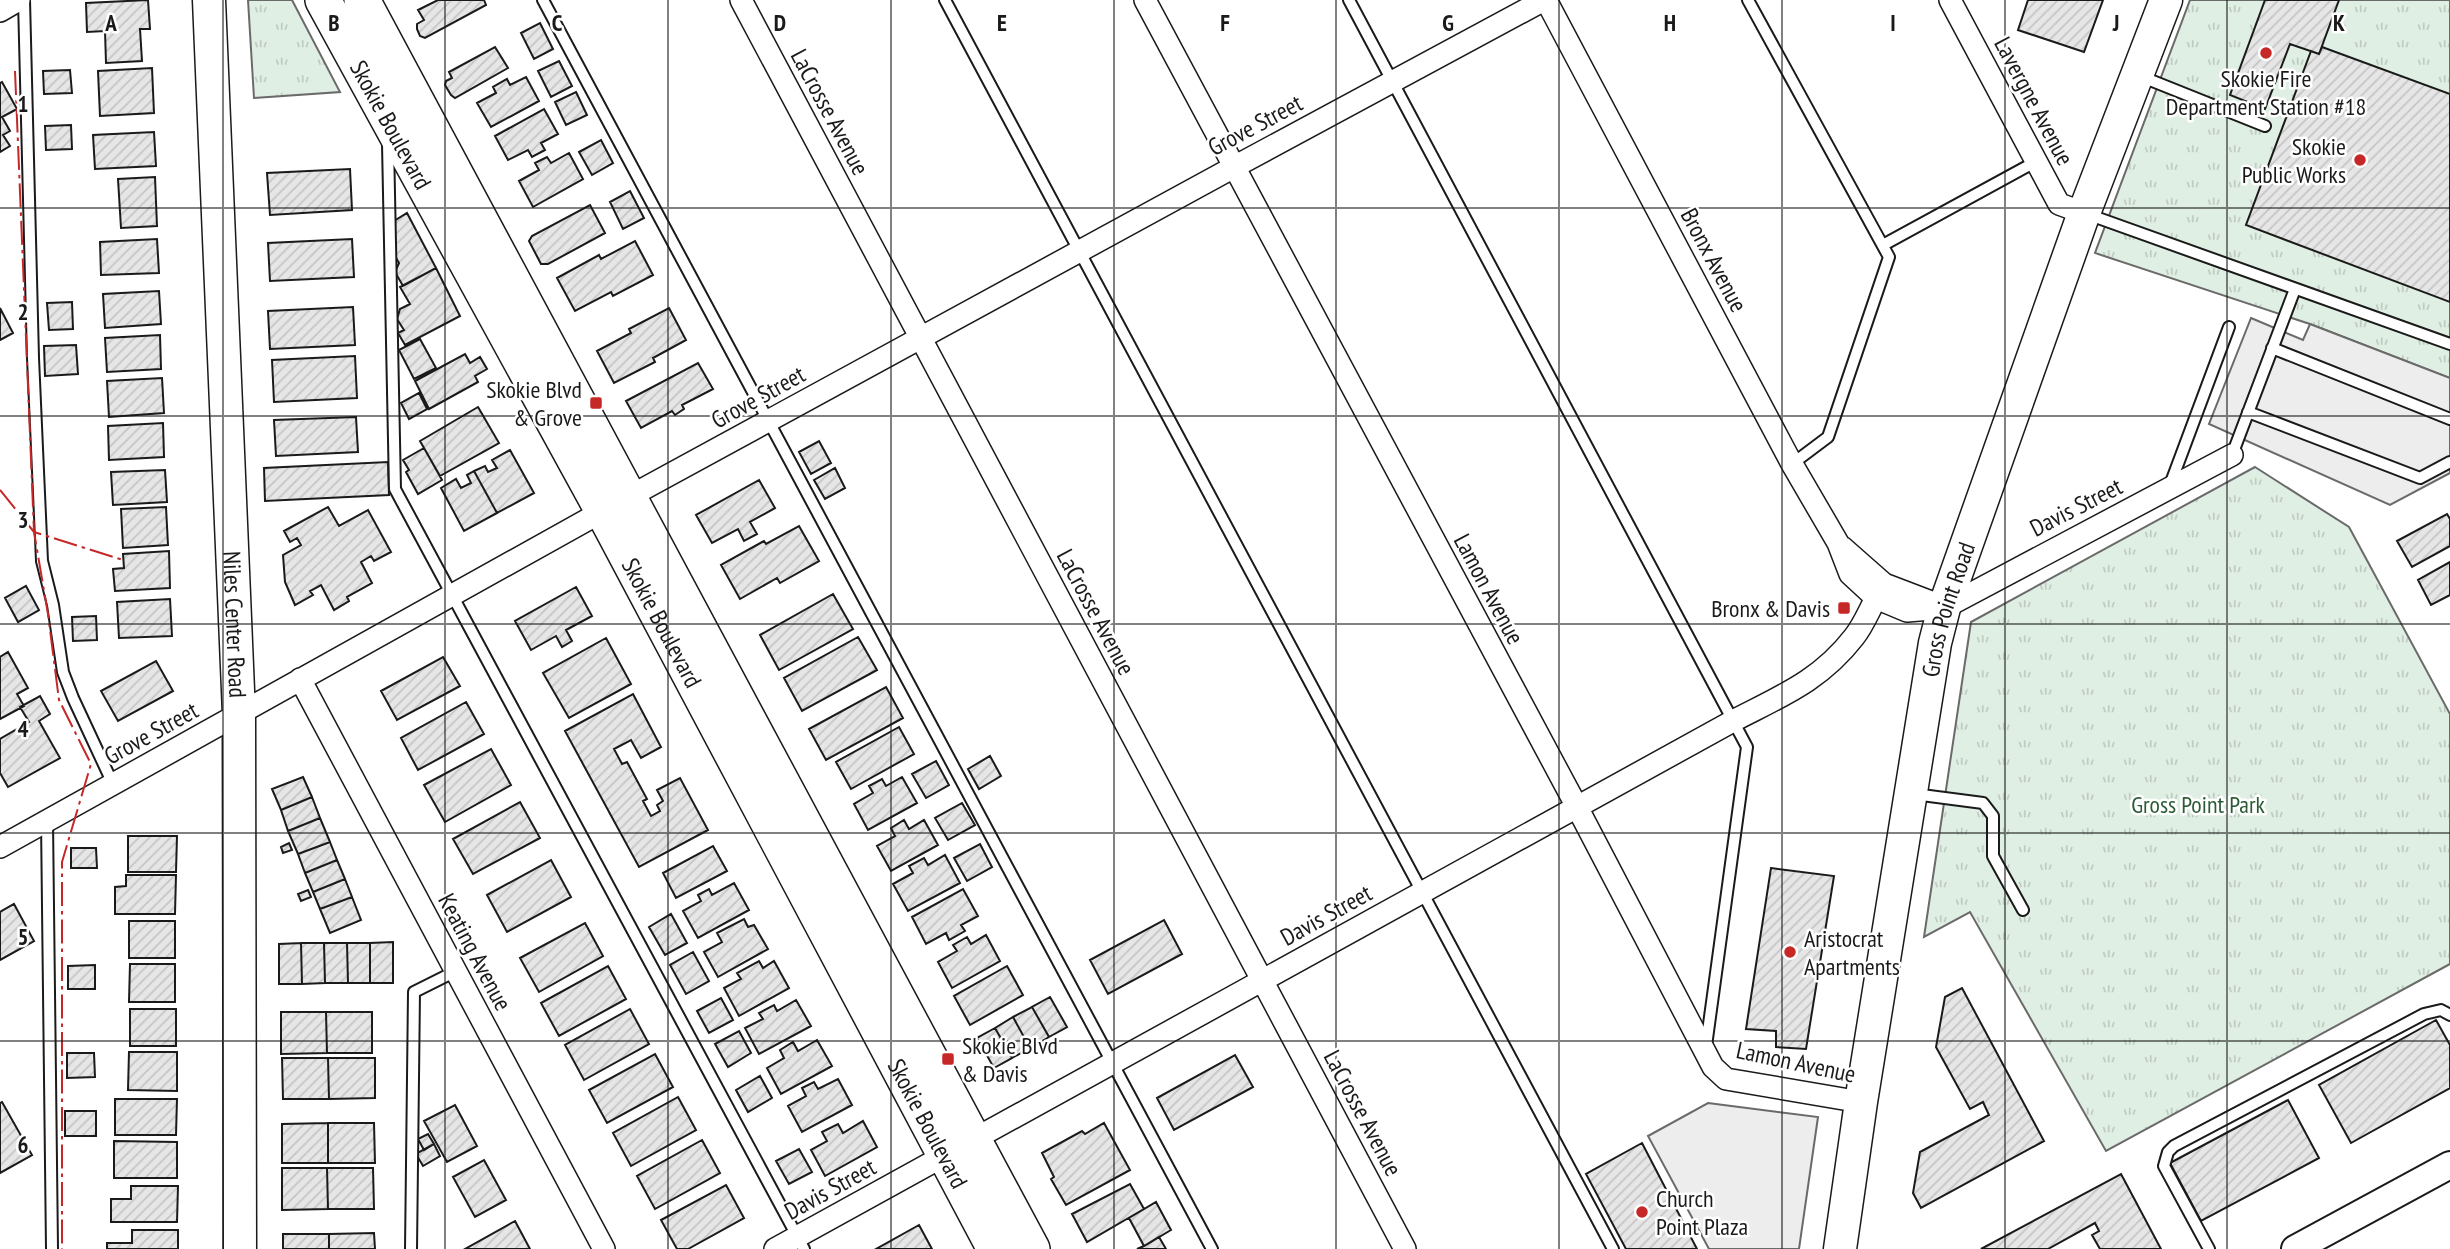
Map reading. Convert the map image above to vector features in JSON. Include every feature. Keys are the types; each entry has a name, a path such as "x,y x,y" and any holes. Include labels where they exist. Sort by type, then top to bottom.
{"main road":[{"name":"Niles Center Road","path":"209,0 239,714 240,1249"},
{"name":"Skokie Boulevard","path":"323,0 387,115 616,505"},
{"name":"Skokie Boulevard","path":"362,0 616,505 960,1148 1032,1249"},
{"name":"Gross Point Road","path":"1840,1249 1935,643 1944,607 2084,213 2166,0"},
{"name":"Skokie Boulevard","path":"960,1148 995,1249"}],"street":[{"path":"0,11 22,0"},
{"name":"LaCrosse Avenue","path":"741,0 1405,1249"},
{"name":"Lamon Avenue","path":"1145,0 1577,807 1713,1067 1726,1079 1861,1102"},
{"name":"Grove Street","path":"0,847 769,421 1545,0"},
{"name":"Bronx Avenue","path":"1545,0 1792,464 1838,543 1850,574 1876,598 1907,611 1944,607"},
{"name":"Lavergne Avenue","path":"1950,0 2060,204 2084,213"},
{"name":"Davis Street","path":"1944,607 2232,455"},
{"name":"Bronx Avenue","path":"1838,543 1884,584 1944,607"},
{"name":"Davis Street","path":"775,1249 800,1243 960,1148 1112,1063 1733,721 1807,683 1835,659 1856,635 1876,598"},
{"name":"Keating Avenue","path":"300,679 604,1249"},
{"path":"2295,1249 2450,1165"}],"lane":[{"path":"22,0 42,561 53,605 63,672 113,783"},
{"path":"543,0 1212,1249"},
{"path":"945,0 1613,1249"},
{"path":"1349,0 1747,747 1705,1052"},
{"path":"1748,0 1889,257 1828,437 1792,464"},
{"path":"2137,75 2265,126"},
{"path":"387,115 394,489 800,1243"},
{"path":"1883,245 2037,161"},
{"path":"2084,213 2450,344"},
{"path":"2232,455 2295,289"},
{"path":"2168,489 2229,327"},
{"path":"2272,348 2450,419"},
{"path":"2248,412 2420,478 2450,461"},
{"path":"1911,794 1983,803 1993,816 1993,856 2023,910"},
{"path":"47,821 52,1249"},
{"path":"411,1249 414,992 456,971"},
{"path":"2209,1249 2164,1166 2168,1152 2174,1146 2424,1014 2441,1010 2450,1015"}],"green space":[{"path":"248,0 292,0 340,92 254,98"},
{"path":"2190,0 2450,0 2450,378 2310,324 2095,253"},
{"name":"Gross Point Park","path":"2255,467 2349,527 2450,714 2450,964 2106,1151 1970,912 1924,937 1971,622"}],"shaded area":[{"path":"2251,318 2303,340 2310,324 2450,378 2450,473 2390,505 2209,424"},
{"path":"1708,1103 1818,1117 1799,1249 1709,1249 1648,1136"}],"building":[{"path":"148,0 150,29 140,29 142,61 106,63 105,31 87,32 86,3"},
{"path":"438,0 484,0 486,5 425,38 420,36 417,24 424,20 418,10"},
{"path":"2028,0 2103,0 2084,52 2018,30"},
{"name":"Skokie Fire Department Station #18","path":"2265,0 2339,0 2319,54 2290,44 2265,109 2230,95"},
{"path":"540,23 553,49 534,59 521,33"},
{"path":"495,47 508,68 455,98 451,95 445,85 446,81 452,78 449,72"},
{"name":"Skokie Public Works","path":"2322,47 2450,94 2450,302 2246,225 2311,51 2319,54"},
{"path":"559,61 572,86 551,97 538,71"},
{"path":"152,68 154,113 100,116 98,71"},
{"path":"70,70 72,93 44,94 43,71"},
{"path":"526,77 539,101 491,127 477,103 496,93 493,87 507,79 510,85"},
{"path":"2,82 17,109 2,117 10,131 3,135 10,146 0,152 0,83"},
{"path":"576,92 587,115 566,125 555,102"},
{"path":"544,109 558,134 541,143 545,150 532,157 528,150 508,160 495,136"},
{"path":"71,125 72,149 46,150 45,126"},
{"path":"154,132 156,166 95,169 93,135"},
{"path":"601,140 613,163 592,175 579,152"},
{"path":"569,153 583,179 533,207 519,181 539,170 535,163 547,157 551,163"},
{"path":"350,169 352,210 270,215 267,173"},
{"path":"155,177 157,226 121,228 118,179"},
{"path":"630,191 644,218 623,229 610,202"},
{"path":"590,205 605,233 548,264 541,264 529,241 532,236"},
{"path":"407,213 436,268 403,286 395,272 399,263 395,256 394,221"},
{"path":"157,239 159,273 101,275 100,242"},
{"path":"352,239 354,277 270,281 268,243"},
{"path":"635,241 653,275 613,296 611,292 575,311 557,278 599,255 601,259"},
{"path":"436,268 460,316 405,345 398,333 404,330 397,319 400,309 410,304 400,287"},
{"path":"159,291 161,324 105,328 103,294"},
{"path":"72,302 73,329 49,330 47,303"},
{"path":"353,307 355,345 270,349 268,311"},
{"path":"0,308 13,333 0,340"},
{"path":"669,308 686,340 653,358 655,362 614,383 597,351 631,333 629,329"},
{"path":"160,335 161,369 107,372 105,338"},
{"path":"420,339 436,368 414,379 399,350"},
{"path":"76,345 78,374 45,376 44,346"},
{"path":"465,354 470,363 480,357 487,369 475,376 478,382 429,409 415,381"},
{"path":"355,356 357,398 274,402 272,360"},
{"path":"698,363 713,389 682,405 684,409 675,415 672,411 641,428 626,401"},
{"path":"162,378 164,413 109,417 107,381"},
{"path":"419,393 427,409 409,419 401,403"},
{"path":"478,407 499,443 440,476 420,441"},
{"path":"356,417 358,452 276,456 274,420"},
{"path":"163,423 164,457 109,460 108,426"},
{"path":"819,441 831,463 811,474 799,452"},
{"path":"424,448 442,480 418,494 403,460"},
{"path":"510,450 534,493 497,513 474,471 485,466 488,472 497,468 492,460"},
{"path":"388,462 389,495 265,501 264,468"},
{"path":"835,468 845,488 825,499 814,480"},
{"path":"165,470 167,502 113,505 111,472"},
{"path":"474,471 497,513 464,531 441,488 456,479 461,488 471,483 467,475"},
{"path":"759,480 775,508 750,522 757,534 744,541 738,529 712,543 696,515"},
{"path":"166,507 168,545 123,548 121,509"},
{"path":"328,507 339,526 368,510 391,552 374,561 371,556 361,562 372,583 347,597 349,601 334,610 321,585 310,591 313,595 295,605 285,582 283,555 301,545 297,538 290,542 284,531"},
{"path":"2447,514 2450,519 2450,546 2412,567 2397,541"},
{"path":"799,526 819,561 780,583 777,578 740,599 721,565 764,541 766,544"},
{"path":"169,551 170,588 115,591 113,569 124,568 123,554"},
{"path":"2450,562 2450,595 2431,605 2418,580"},
{"path":"26,586 39,610 18,622 5,598"},
{"path":"576,587 592,616 566,630 572,641 562,647 556,636 531,650 515,621"},
{"path":"833,594 853,629 779,670 760,635"},
{"path":"170,599 172,636 119,638 117,602"},
{"path":"96,616 97,640 73,641 72,617"},
{"path":"858,637 877,670 802,711 784,678"},
{"path":"606,638 631,684 569,718 543,673"},
{"path":"8,652 28,688 17,694 24,706 0,719 0,657"},
{"path":"443,657 460,686 397,720 381,691"},
{"path":"156,661 173,691 118,721 101,691"},
{"path":"886,687 903,718 826,760 809,729"},
{"path":"633,694 661,747 641,758 631,740 614,749 622,764 627,762 647,799 643,801 651,816 660,811 657,805 663,801 657,790 680,778 708,830 639,867 565,731"},
{"path":"40,696 50,714 39,721 60,758 8,787 0,773 0,739 29,722 20,707"},
{"path":"466,702 484,734 418,770 401,738"},
{"path":"899,727 914,754 851,789 836,762"},
{"path":"491,749 511,785 445,822 424,785"},
{"path":"990,756 1001,776 979,789 968,769"},
{"path":"936,761 949,785 926,798 912,774"},
{"path":"303,777 312,797 281,810 272,789"},
{"path":"902,777 917,803 868,830 854,804 873,793 869,786 882,779 886,786"},
{"path":"312,797 320,818 288,831 281,810"},
{"path":"520,802 540,838 473,874 453,839"},
{"path":"962,803 975,825 948,840 935,818"},
{"path":"320,818 330,842 298,854 288,831"},
{"path":"904,820 909,829 924,820 938,845 891,871 877,846 895,836 891,828"},
{"path":"128,836 177,836 176,872 128,872"},
{"path":"330,842 337,860 305,873 298,854"},
{"path":"289,843 292,850 283,853 281,847"},
{"path":"980,844 992,867 967,881 954,858"},
{"path":"713,846 727,871 676,898 663,873"},
{"path":"71,848 96,848 97,868 71,868"},
{"path":"945,855 960,883 908,911 893,884 913,873 909,866 924,858 928,865"},
{"path":"337,860 345,879 313,892 305,873"},
{"path":"551,860 571,897 507,932 487,895"},
{"name":"Aristocrat Apartments","path":"1771,868 1834,876 1806,1049 1776,1047 1776,1031 1746,1029"},
{"path":"126,875 176,875 175,914 115,914 115,887 126,886"},
{"path":"345,879 352,897 320,909 313,892"},
{"path":"734,883 749,910 698,938 683,911 701,901 698,895 709,889 712,895"},
{"path":"963,889 978,916 961,925 965,931 949,940 946,933 926,944 912,917"},
{"path":"308,890 311,897 301,901 298,894"},
{"path":"352,897 361,920 330,933 320,909"},
{"path":"14,904 34,941 0,960 0,912"},
{"path":"671,914 687,943 665,955 649,927"},
{"path":"744,919 748,927 754,925 768,949 718,977 704,952 722,942 717,933"},
{"path":"1164,920 1182,954 1108,994 1090,960"},
{"path":"129,921 175,921 175,958 129,958"},
{"path":"585,923 603,956 539,992 520,958"},
{"path":"986,935 1000,961 952,988 938,962 957,951 953,945 967,937 971,944"},
{"path":"393,942 393,983 370,983 370,943"},
{"path":"301,943 302,984 279,984 279,944"},
{"path":"301,943 324,943 325,983 302,984"},
{"path":"324,943 347,943 348,983 325,983"},
{"path":"347,943 370,943 370,983 348,983"},
{"path":"693,952 709,981 686,994 670,965"},
{"path":"759,961 763,968 774,961 789,988 739,1016 724,988 741,979 737,973"},
{"path":"130,964 175,964 175,1002 129,1002"},
{"path":"95,965 95,989 68,989 68,966"},
{"path":"608,966 626,999 559,1036 541,1003"},
{"path":"1007,966 1023,995 970,1025 954,996"},
{"path":"1962,988 2044,1141 1921,1208 1913,1193 1920,1152 1989,1115 1983,1102 1970,1109 1936,1047 1945,997"},
{"path":"1050,997 1067,1027 1049,1037 1032,1007"},
{"path":"721,998 733,1020 709,1033 697,1011"},
{"path":"796,1000 811,1026 759,1054 745,1028 763,1019 759,1013 774,1005 777,1011"},
{"path":"1032,1007 1049,1037 1030,1048 1013,1017"},
{"path":"130,1009 176,1009 176,1046 130,1046"},
{"path":"630,1009 649,1044 584,1080 565,1045"},
{"path":"281,1012 326,1012 327,1053 281,1054"},
{"path":"326,1012 372,1012 372,1053 327,1053"},
{"path":"1013,1017 1030,1048 1012,1058 995,1028"},
{"path":"2436,1020 2450,1045 2450,1088 2351,1143 2319,1085"},
{"path":"995,1028 1012,1058 994,1068 977,1038"},
{"path":"739,1031 751,1053 728,1067 715,1044"},
{"path":"817,1040 832,1066 781,1094 767,1068 784,1058 780,1050 793,1042 798,1051"},
{"path":"129,1052 177,1052 177,1091 128,1090"},
{"path":"67,1053 94,1053 95,1077 67,1078"},
{"path":"655,1054 673,1087 607,1123 589,1090"},
{"path":"1235,1055 1253,1087 1174,1130 1157,1098"},
{"path":"282,1058 328,1058 329,1099 283,1099"},
{"path":"328,1058 375,1058 375,1098 329,1099"},
{"path":"760,1076 772,1098 748,1112 736,1090"},
{"path":"838,1079 852,1105 802,1132 788,1106 806,1096 802,1088 814,1082 818,1089"},
{"path":"678,1097 696,1130 631,1166 613,1133"},
{"path":"115,1099 177,1099 176,1135 115,1135"},
{"path":"2288,1100 2319,1158 2201,1221 2170,1163"},
{"path":"2,1102 32,1155 0,1173 0,1103"},
{"path":"455,1105 477,1146 447,1162 424,1121"},
{"path":"65,1111 96,1111 96,1136 65,1136"},
{"path":"863,1121 877,1147 825,1176 811,1150 827,1141 822,1132 838,1124 843,1133"},
{"path":"328,1123 374,1123 375,1163 328,1163"},
{"path":"328,1123 328,1163 282,1163 282,1124"},
{"path":"1104,1123 1130,1170 1066,1205 1051,1179 1054,1177 1042,1153 1082,1131 1085,1134"},
{"path":"428,1134 434,1144 424,1150 418,1139"},
{"path":"702,1140 720,1173 655,1209 637,1176"},
{"path":"114,1141 177,1142 177,1178 114,1178"},
{"name":"Church Point Plaza","path":"1642,1143 1697,1249 1626,1249 1586,1174"},
{"path":"434,1144 440,1156 423,1166 416,1154"},
{"path":"799,1149 812,1172 789,1184 776,1161"},
{"path":"484,1160 506,1200 475,1217 453,1177"},
{"path":"282,1168 327,1168 328,1209 282,1210"},
{"path":"327,1168 373,1168 374,1209 328,1209"},
{"path":"2121,1174 2161,1249 2100,1249 2092,1235 2099,1231 2095,1223 2048,1249 1981,1249"},
{"path":"1130,1184 1144,1209 1087,1242 1072,1214"},
{"path":"726,1185 744,1218 688,1249 677,1249 661,1220"},
{"path":"131,1186 178,1186 177,1222 111,1222 111,1199 131,1199"},
{"path":"1156,1202 1171,1230 1144,1246 1129,1218"},
{"path":"515,1221 530,1249 465,1249"},
{"path":"919,1225 932,1249 876,1249"},
{"path":"132,1230 178,1230 178,1249 107,1249 107,1243 132,1243"},
{"path":"374,1233 375,1249 329,1249 329,1234"},
{"path":"283,1234 329,1234 329,1249 283,1249"},
{"path":"1159,1237 1166,1249 1137,1249 1144,1246"}],"power":[{"path":"15,71 34,532 59,700 91,764 62,862 62,1249"},
{"path":"0,490 34,532 123,560"}],"place":[{"name":"Skokie Fire Department Station #18","path":"2266,53"},
{"name":"Skokie Public Works","path":"2360,160"},
{"name":"Skokie Blvd & Grove","path":"596,403"},
{"name":"Bronx & Davis","path":"1844,608"},
{"name":"Aristocrat Apartments","path":"1790,952"},
{"name":"Skokie Blvd & Davis","path":"948,1059"},
{"name":"Church Point Plaza","path":"1642,1212"}]}
